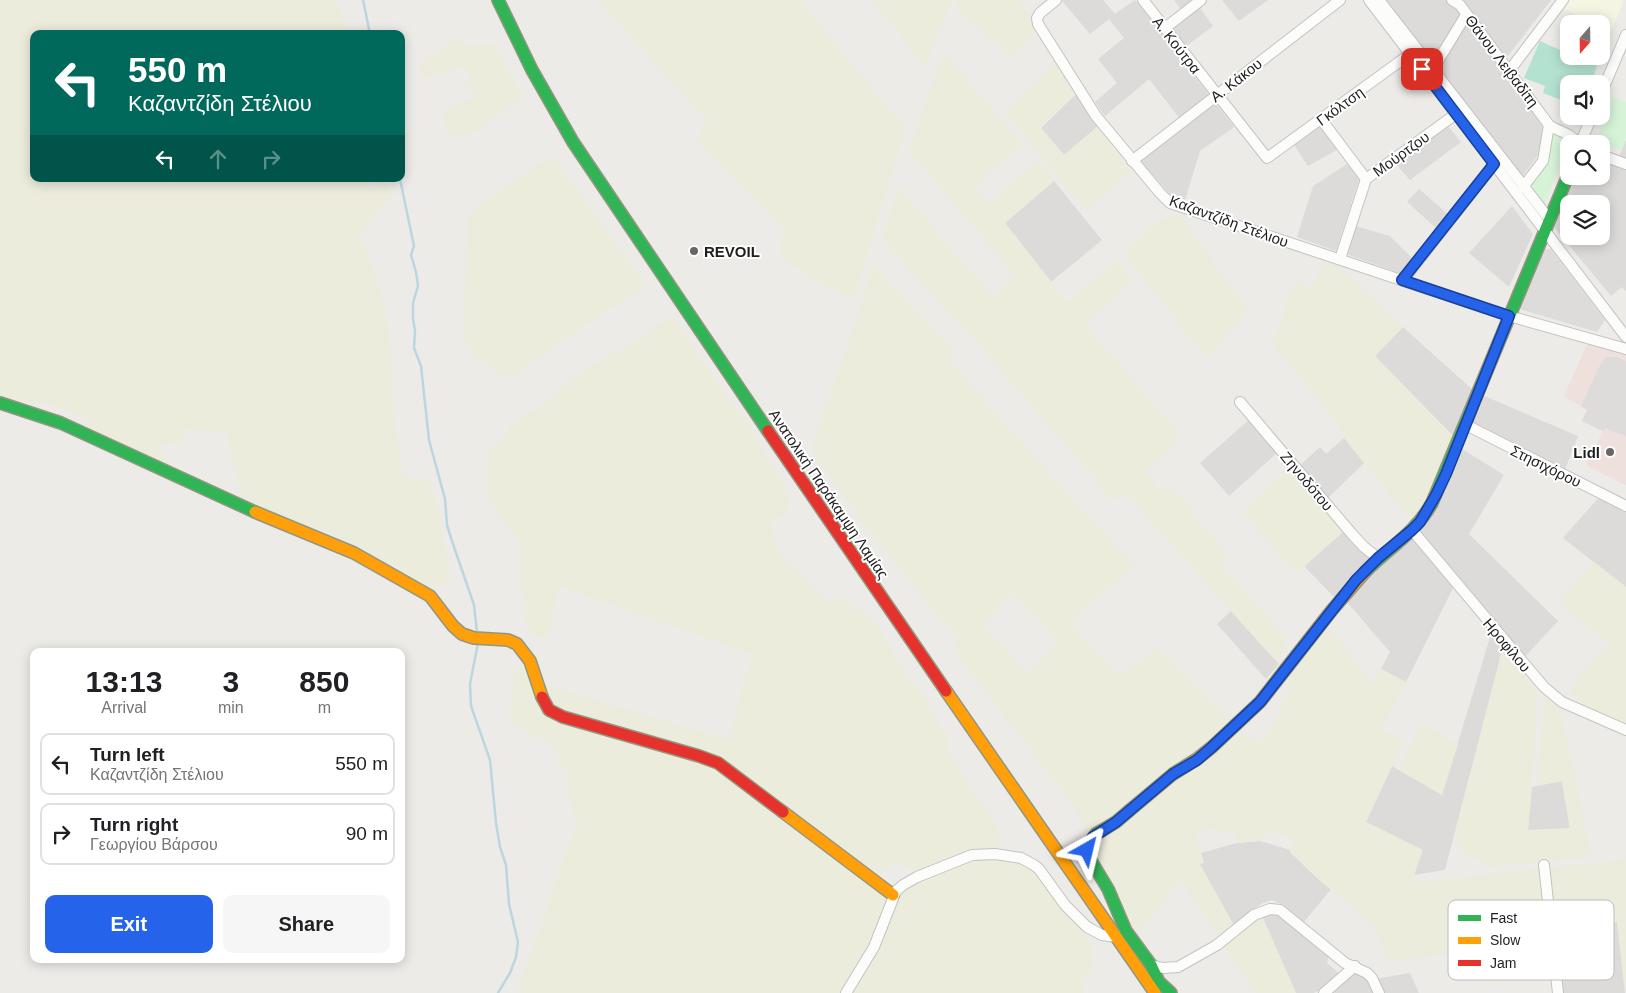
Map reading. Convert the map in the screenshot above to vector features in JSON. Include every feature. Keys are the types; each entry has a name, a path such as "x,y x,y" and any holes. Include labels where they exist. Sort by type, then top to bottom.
{"street":[{"name":"Ανατολική Παράκαμψη Λαμίας","path":"498,0 532,70 573,142 807,489 1155,993"},
{"name":"Καζαντζίδη Στέλιου","path":"1056,0 1040,13 1037,18 1038,24 1087,103 1160,194 1170,203 1509,316 1626,348"},
{"name":"Α. Κούτρα","path":"1143,0 1216,95 1264,155 1269,158"},
{"path":"1165,28 1201,0"},
{"name":"Α. Κάκου","path":"1132,160 1340,0"},
{"path":"1369,0 1494,164 1547,226"},
{"path":"1379,0 1523,187 1562,252 1626,337"},
{"path":"1509,71 1564,0"},
{"name":"Θάνου Λειβαδίτη","path":"1458,2 1549,125 1569,135"},
{"path":"1433,69 1466,15"},
{"path":"1609,75 1626,35"},
{"name":"Γκόλτση","path":"1269,158 1410,54"},
{"name":"Μούρτζου","path":"1340,259 1366,180 1456,114"},
{"path":"1321,119 1366,180"},
{"path":"1523,187 1543,161 1549,125"},
{"path":"1610,158 1626,164"},
{"path":"1402,280 1494,164"},
{"path":"1171,993 1159,982 1150,963 1126,931 1108,889 1087,854 1089,842 1096,834 1124,815 1166,780 1205,753 1246,717 1284,673 1337,603 1378,558 1412,530 1423,517 1436,495 1466,425 1564,185"},
{"name":"Ζηνοδότου","path":"1240,402 1352,534 1378,558"},
{"path":"0,403 61,423 235,503 354,553 430,596 452,625 467,636 478,639 500,638 514,641 526,653 544,703 552,713 699,756 718,764 893,896"},
{"name":"Στησιχόρου","path":"1466,425 1626,506"},
{"name":"Ηροφίλου","path":"1412,530 1544,687 1570,706 1626,730"},
{"path":"846,993 874,947 893,896 903,885 965,856 980,854 1021,858 1034,865 1065,905 1087,927 1102,935 1116,937"},
{"path":"1544,865 1548,900"},
{"path":"1138,969 1150,963 1169,968 1186,963 1217,945 1254,915 1274,909 1287,914 1345,963 1363,970 1370,976 1379,993"},
{"path":"1324,993 1355,966"},
{"path":"1557,980 1558,993"}],"shaded area":[{"path":"0,0 336,0 345,30 30,30 30,182 365,182 368,191 381,182 388,182 393,194 358,235 371,262 385,305 392,365 395,426 403,476 428,480 437,506 451,583 428,585 334,535 243,502 226,432 184,429 185,442 161,444 164,464 91,432 87,418 50,404 0,399"},
{"path":"598,0 800,0 905,129 854,298 827,286 793,266 779,252 785,230 697,142 706,120"},
{"path":"873,0 951,0 925,67"},
{"path":"958,0 1019,0 1037,30 1011,57 956,8"},
{"path":"1063,0 1103,0 1115,14 1135,0 1234,127 1200,151 1185,200 1169,193 1139,159 1184,124 1149,79 1105,116 1095,102 1117,83 1098,59 1124,38 1109,19 1090,34"},
{"path":"1174,0 1194,0 1213,26 1185,47 1171,29 1186,17"},
{"path":"1222,0 1268,0 1239,21"},
{"path":"1384,0 1551,0 1501,65 1544,127 1538,155 1522,177"},
{"path":"1565,0 1624,0 1610,34 1610,15 1577,15 1560,7"},
{"path":"459,38 463,44 472,46 493,43 523,97 476,132 456,137 448,132 442,113 455,105 478,96 464,85 470,78 466,70 458,65 442,75 437,73 425,78 418,65"},
{"path":"943,56 952,62 1023,144 972,187 988,203 1038,161 1054,181 1005,223 1067,302 1118,261 1134,281 1085,324 1180,437 1145,471 1159,488 1167,488 1175,492 1223,549 1226,554 1224,562 1226,570 1285,638 1284,649 1279,658 1273,658 1125,492 1114,501 968,333 882,240 899,186 962,263 995,298 1010,278 1015,276 909,150"},
{"path":"1057,63 1077,93 1041,128 1064,155 1097,127 1132,170 1086,211 1005,114"},
{"path":"1077,93 1097,127 1064,155 1041,128"},
{"path":"1320,126 1337,150 1308,166 1294,145"},
{"path":"1448,126 1461,142 1410,180 1396,164"},
{"path":"1626,139 1626,291 1622,287 1611,296 1569,245 1610,245 1610,195 1567,195 1571,185 1610,185 1610,160 1617,162"},
{"path":"550,157 554,159 640,277 642,286 638,291 513,375 506,377 475,356 463,339 468,216 501,189"},
{"path":"1347,164 1359,179 1336,251 1297,237 1313,186"},
{"path":"1054,181 1102,240 1051,282 1005,223"},
{"path":"1419,189 1448,214 1436,228 1407,202"},
{"path":"1512,206 1533,234 1509,287 1469,253"},
{"path":"1560,212 1560,234 1554,227"},
{"path":"1179,215 1248,310 1207,358 1124,255 1151,226 1170,216"},
{"path":"1355,226 1390,236 1412,258 1400,273 1346,254"},
{"path":"1551,249 1605,320 1597,332 1522,310 1519,307 1543,250"},
{"path":"1323,261 1338,267 1403,327 1375,356 1453,436 1428,495 1421,507 1409,518 1344,438 1336,421 1275,347 1272,340 1278,331 1293,285 1301,282 1306,284 1310,291"},
{"path":"873,265 954,351 949,361 1098,528 1135,566 1113,586 1110,585 1070,624 1120,677 1157,647 1230,720 1201,747 1156,776 1113,816 1087,831 1067,797 965,666 954,644 960,639 942,621 862,522 811,450","holes":["1013,593 1059,642 1028,675 984,625"]},
{"path":"669,317 674,318 745,420 784,485 789,501 787,514 772,520 773,539 783,558 828,603 840,596 847,600 855,609 861,610 881,631 892,650 896,663 919,688 949,740 946,748 966,781 994,820 1002,843 997,848 973,850 916,873 898,861 889,866 878,878 755,786 637,736 552,706 544,684 728,740 752,654 559,586 548,638 533,636 524,621 527,611 520,578 522,550 511,528 499,515 488,496 488,455 492,448 502,441 508,427 523,415 533,412 579,374 612,354 626,348"},
{"path":"1403,327 1475,392 1578,436 1564,472 1472,425 1453,436 1375,356"},
{"path":"1589,340 1626,352 1626,485 1586,465 1603,431 1582,421 1587,410 1564,396"},
{"path":"1606,357 1617,357 1626,361 1626,436 1605,428 1603,431 1582,421 1587,410 1581,406 1599,367"},
{"path":"1250,419 1277,453 1229,496 1200,463"},
{"path":"1344,438 1364,463 1326,500 1298,467 1320,447 1326,454"},
{"path":"1462,449 1504,475 1469,534 1558,621 1523,659 1418,532 1432,516"},
{"path":"1290,468 1343,532 1297,573 1242,512"},
{"path":"1601,495 1626,508 1626,587 1563,538"},
{"path":"1343,532 1370,559 1335,598 1304,566"},
{"path":"1412,537 1453,588 1406,682 1381,669 1390,652 1346,601 1365,578"},
{"path":"1594,562 1626,587 1626,723 1588,708 1571,694 1573,684 1610,643 1566,609 1560,601"},
{"path":"1231,611 1279,664 1266,679 1217,624"},
{"path":"1326,624 1373,684 1381,669 1406,682 1382,729 1406,742 1392,766 1366,822 1423,850 1414,875 1416,883 1541,868 1544,900 1448,900 1448,954 1388,962 1373,924 1319,880 1291,853 1290,850 1294,839 1267,830 1260,841 1237,843 1233,830 1218,833 1216,828 1195,833 1204,863 1200,864 1233,924 1219,936 1180,881 1173,886 1161,906 1145,924 1128,932 1088,843 1235,726 1259,745 1272,727 1291,691 1282,682"},
{"path":"1491,634 1503,647 1445,870 1414,875 1422,850 1366,822 1392,766 1442,795"},
{"path":"1503,647 1538,693 1528,830 1570,828 1562,781 1541,785 1538,780 1545,693 1559,703 1592,857 1525,864 1525,861 1521,864 1492,867 1470,856 1459,845 1454,836"},
{"path":"524,664 544,713 710,765 886,898 878,926 868,948 841,993 520,993 522,977 576,826 566,772 552,745 510,722 514,669"},
{"path":"1421,723 1458,744 1442,795 1399,770"},
{"path":"1562,781 1570,829 1528,830 1532,787"},
{"path":"1260,841 1290,850 1331,889 1304,922 1285,906 1272,900 1261,904 1233,924 1199,863 1204,862 1201,853 1237,843"},
{"path":"1626,858 1626,984 1624,985 1617,922 1614,922 1614,900 1551,900 1548,868"},
{"path":"999,859 1021,863 1036,875 1075,921 1091,945 1093,969 1082,980 1084,993 850,993 898,895 966,860"},
{"path":"1275,911 1329,955 1327,963 1346,979 1356,971 1369,980 1410,973 1419,993 1318,993 1317,991 1314,993 1296,993 1261,914"},
{"path":"1261,914 1296,993 1255,993 1222,944"},
{"path":"1614,921 1617,921 1625,993 1561,993 1560,980 1614,980"},
{"path":"1492,980 1516,980 1492,983"}],"green space":[{"path":"1540,41 1560,50 1560,65 1597,66 1594,75 1560,75 1560,100 1543,93 1545,86 1524,78"},
{"path":"1613,97 1626,102 1626,139 1621,151 1610,147 1610,135 1598,135 1602,125 1610,125 1610,105"},
{"path":"1552,131 1560,135 1560,166 1544,205 1527,186"}],"waterway":[{"path":"363,0 369,30"},
{"path":"401,182 414,246 411,255 418,286 413,303 414,348 421,366 429,440 445,499 447,525 474,605 477,633"},
{"path":"478,643 470,684 471,706 490,760 496,823 500,847 506,865 509,904 518,942 516,957 510,973 498,993"}],"traffic: fast":[{"path":"498,0 532,70 573,142 768,431"},
{"path":"1366,571 1418,523 1432,503 1564,185"},
{"path":"0,403 61,423 255,512"},
{"path":"1130,810 1116,822 1096,834 1087,846 1087,854 1108,889 1126,931 1151,965 1159,982 1171,993"}],"traffic: slow":[{"path":"255,512 354,553 430,596 453,626 462,634 474,638 508,640 517,644 530,661 542,697"},
{"path":"1130,810 1173,774 1212,747 1260,702 1332,610 1366,571"},
{"path":"946,691 1155,993"},
{"path":"783,812 893,895"}],"traffic: jam":[{"path":"768,431 946,691"},
{"path":"542,697 549,710 563,717 718,763 783,812"}],"place":[{"name":"REVOIL","path":"694,251"},
{"name":"Lidl","path":"1610,452"}],"route":[{"path":"1087,850 1089,842 1096,834 1116,822 1173,774 1197,760 1234,728 1260,702 1356,580 1378,558 1420,522 1446,474 1509,316 1402,280 1494,164 1422,69"}]}
